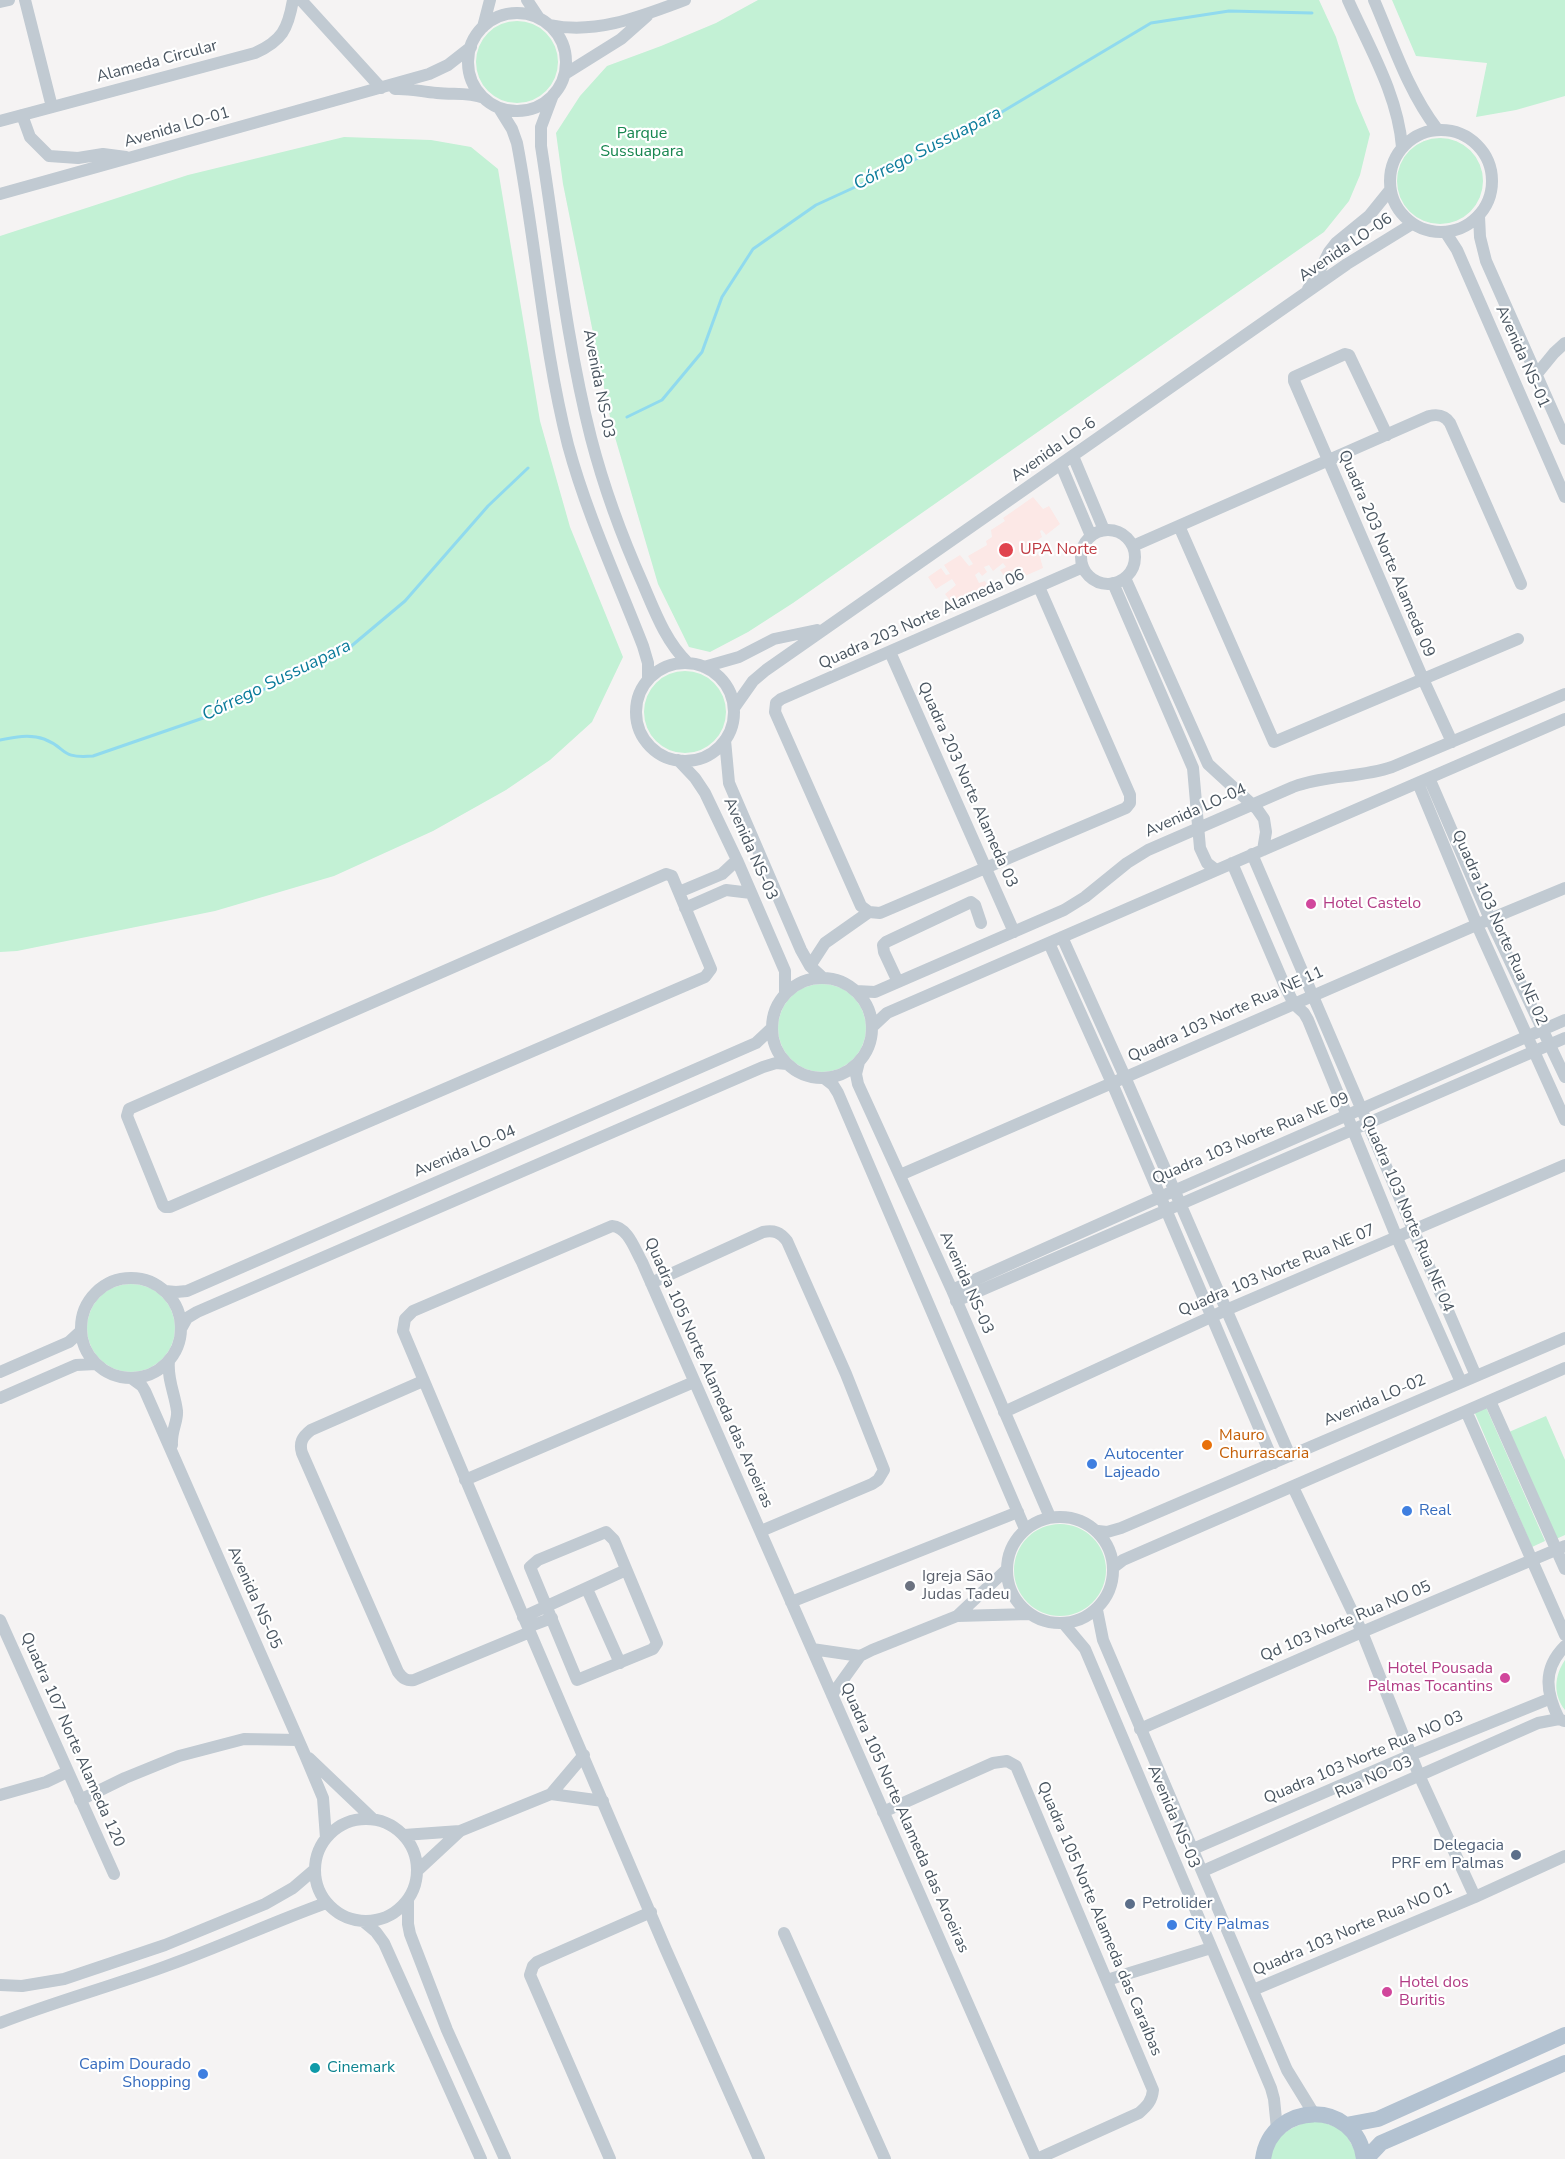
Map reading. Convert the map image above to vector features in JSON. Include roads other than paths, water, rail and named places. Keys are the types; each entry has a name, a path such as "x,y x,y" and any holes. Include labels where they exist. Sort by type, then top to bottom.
{"main road":[{"path":"1346,2125 1378,2119 1565,2035"},
{"path":"1263,2159 1267,2145 1277,2130 1297,2117 1314,2114 1330,2116 1346,2125 1358,2140 1365,2159 1381,2143 1565,2063"}],"street":[{"path":"0,2 9,0"},
{"path":"25,0 52,107"},
{"name":"Alameda Circular","path":"0,122 267,48 284,32 292,0"},
{"path":"301,0 381,88"},
{"path":"490,0 483,27 471,47 468,61 475,86 484,98 499,108 514,111 530,109 543,104 554,95"},
{"path":"527,0 538,18"},
{"path":"550,25 574,29 591,28 654,12 685,0"},
{"path":"1348,0 1393,102 1400,126 1402,147"},
{"path":"1374,0 1413,90 1425,114 1437,129"},
{"path":"565,74 621,39 654,12"},
{"path":"483,27 496,18 510,13 524,13 538,18 550,25 559,35 565,49 567,64 565,74"},
{"name":"Avenida LO-01","path":"0,194 439,70 471,47"},
{"name":"Avenida NS-03","path":"565,74 542,127 541,146 573,353 587,424 610,501 632,562 663,629 674,648 688,663"},
{"name":"Avenida LO-01","path":"364,93 409,88 440,94 473,95 484,98"},
{"path":"499,108 510,125 517,143 553,375 572,459 596,533 643,646 648,663 648,680"},
{"path":"22,115 30,137 49,156 78,158 103,154 130,158"},
{"path":"1437,129 1454,131 1470,137 1482,149 1491,164 1494,181 1491,197 1479,216 1460,230 1446,233 1428,231 1412,224 1398,209 1390,190 1390,171 1402,147 1414,137 1437,129"},
{"name":"Avenida LO-06","path":"1299,300 1315,280 1336,243 1369,216 1390,190"},
{"name":"Avenida NS-01","path":"1479,216 1481,245 1486,261 1565,440"},
{"name":"Avenida LO-06","path":"1299,300 1357,258 1412,224"},
{"name":"Avenida NS-01","path":"1446,233 1457,250 1565,496"},
{"name":"Avenida LO-6","path":"827,627 1299,300"},
{"path":"1536,375 1565,343"},
{"name":"Quadra 203 Norte Alameda 09","path":"1388,435 1352,357 1347,354 1294,377 1328,461 1452,742"},
{"path":"1133,546 1429,416 1442,416 1450,423 1521,584"},
{"path":"1073,456 1104,530"},
{"path":"1061,465 1091,536"},
{"path":"1179,526 1274,742 1518,639"},
{"path":"1104,530 1122,533 1133,546 1135,563 1131,571 1125,578 1113,583 1095,580 1083,567 1082,550 1091,536 1104,530"},
{"name":"Quadra 203 Norte Alameda 06","path":"868,912 861,906 775,712 775,705 781,699 1083,567"},
{"path":"1125,578 1208,764 1252,804 1264,819 1266,832 1258,852 1313,995 1476,1376"},
{"path":"1113,583 1193,768 1202,854 1207,863 1216,870"},
{"path":"810,966 825,943 868,912 880,913 1126,808 1131,800 1039,587"},
{"path":"704,667 740,657 774,639 827,627"},
{"path":"734,708 761,673 827,627"},
{"name":"Quadra 203 Norte Alameda 03","path":"890,652 1014,932"},
{"path":"648,680 656,672 668,666 688,663 704,667 724,682 731,694 734,708"},
{"name":"Avenida NS-03","path":"648,680 637,700 638,729 652,749 663,756 678,760 702,788 737,860 785,971 785,994 775,1009 772,1028"},
{"name":"Avenida LO-04","path":"856,991 875,992 1074,904 1143,853 1252,804 1316,780 1392,767 1565,694"},
{"name":"Avenida NS-03","path":"734,708 732,724 725,740 729,783 796,940 810,966 823,978 839,981 856,991"},
{"path":"872,1027 880,1017 887,1013 1565,719"},
{"path":"678,760 705,757 725,740"},
{"name":"Quadra 103 Norte Rua NE 02","path":"1424,780 1565,1077"},
{"name":"Quadra 103 Norte Rua NE 02","path":"1424,780 1477,924 1565,1120"},
{"path":"679,892 722,874 737,860"},
{"name":"Quadra 103 Norte Rua NE 04","path":"1232,864 1294,1004 1308,1020 1397,1238 1461,1382"},
{"path":"666,874 672,876 679,892 711,969 705,977 170,1207 165,1207 163,1204 127,1116 129,1109 666,874"},
{"name":"Quadra 103 Norte Rua NE 11","path":"900,1175 1477,924 1565,888"},
{"path":"685,908 726,890 751,893"},
{"path":"898,982 884,952 883,945 886,942 969,903 975,905 981,923"},
{"path":"1062,937 1290,1456"},
{"path":"1049,943 1112,1083 1274,1462"},
{"path":"785,994 805,981 823,978"},
{"path":"856,991 868,1007 872,1027"},
{"name":"Quadra 103 Norte Rua NE 09","path":"954,1296 1160,1197 1565,1020"},
{"name":"Avenida NS-03","path":"872,1027 870,1044 859,1062 856,1074 858,1084 954,1296 1050,1517"},
{"path":"772,1028 776,1048 787,1064 805,1075 824,1078 844,1073 859,1062"},
{"name":"Avenida LO-04","path":"165,1290 187,1291 756,1043 772,1028"},
{"name":"Quadra 103 Norte Rua NE 09","path":"954,1296 1166,1210 1565,1038"},
{"path":"182,1327 187,1318 197,1312 763,1066 776,1063 787,1064"},
{"path":"824,1078 833,1085 838,1093 1025,1528"},
{"name":"Quadra 103 Norte Rua NE 07","path":"1005,1412 1226,1310 1565,1165"},
{"name":"Quadra 105 Norte Alameda das Aroeiras","path":"759,2159 527,1625 403,1331 405,1319 409,1314 612,1226 621,1228 626,1233 651,1283 1036,2159"},
{"path":"651,1283 763,1232 774,1231 784,1236 787,1241 846,1374 884,1470 879,1480 760,1531"},
{"path":"169,1362 151,1374 131,1378 112,1374 96,1364 85,1348 81,1331 82,1317 88,1302 108,1283 123,1278 137,1278 153,1282 165,1290 177,1306 182,1327"},
{"name":"Avenida NS-05","path":"173,1455 172,1431 177,1414 169,1378 169,1362 178,1348 182,1327"},
{"path":"0,1372 72,1341 81,1331"},
{"name":"Avenida LO-02","path":"1098,1531 1107,1532 1121,1528 1565,1338"},
{"path":"0,1398 78,1364 96,1364"},
{"path":"1114,1567 1123,1560 1565,1368"},
{"name":"Avenida NS-05","path":"131,1378 145,1391 305,1755 323,1798 326,1838"},
{"path":"423,1381 311,1430 302,1438 300,1446 402,1678 414,1680 527,1625 587,1589 626,1570"},
{"path":"465,1480 694,1382"},
{"path":"1490,1401 1560,1548 1565,1569"},
{"path":"1466,1412 1565,1635"},
{"path":"1293,1487 1362,1632 1419,1775 1475,1897"},
{"path":"791,1602 1018,1512"},
{"path":"1050,1517 1074,1518 1098,1531 1109,1551 1114,1567 1113,1580 1107,1596 1097,1610 1082,1620 1064,1624 1046,1622 1029,1614 1017,1603 1009,1587 1006,1570 1013,1545 1025,1528 1050,1517"},
{"path":"606,1532 614,1540 626,1570 657,1643 653,1649 577,1680 531,1571 532,1563 606,1532"},
{"name":"Qd 103 Norte Rua NO 05","path":"1140,1730 1560,1548"},
{"path":"812,1649 860,1656 957,1616 1006,1570"},
{"path":"587,1589 620,1663"},
{"name":"Avenida NS-03","path":"1097,1610 1103,1640 1140,1730 1292,2081 1314,2114"},
{"path":"957,1616 1029,1614"},
{"name":"Quadra 107 Norte Alameda 120","path":"0,1620 114,1874"},
{"name":"Avenida NS-03","path":"1064,1624 1085,1650 1271,2088 1277,2130"},
{"path":"1562,1720 1550,1699 1548,1681 1551,1666 1565,1646"},
{"path":"832,1695 860,1656"},
{"name":"Quadra 103 Norte Rua NO 03","path":"1193,1849 1411,1755 1550,1699"},
{"name":"Rua NO-03","path":"1203,1871 1538,1723 1562,1720"},
{"path":"80,1800 125,1778 179,1756 244,1739 298,1740"},
{"path":"305,1755 373,1819"},
{"path":"405,1835 460,1830 551,1794 584,1755"},
{"name":"Quadra 105 Norte Alameda das Caraíbas","path":"883,1812 993,1762 1001,1760 1014,1764 1152,2084 1152,2097 1148,2105 1139,2113 1036,2159"},
{"path":"0,1794 46,1782 67,1772"},
{"path":"551,1794 603,1801"},
{"path":"373,1819 390,1824 405,1835 417,1857 418,1870 416,1886 408,1901 388,1917 364,1922 337,1913 326,1903 318,1888 315,1870 317,1853 326,1838 339,1826 356,1820 373,1819"},
{"path":"418,1870 460,1830"},
{"name":"Quadra 103 Norte Rua NO 01","path":"1253,1990 1475,1897 1565,1856"},
{"path":"0,1985 22,1986 64,1979 165,1945 265,1904 293,1888 315,1870"},
{"path":"408,1901 410,1934 447,2030 505,2159"},
{"path":"0,2023 50,2003 169,1965 326,1903"},
{"path":"610,2159 530,1975 537,1962 651,1912"},
{"path":"364,1922 384,1943 481,2159"},
{"path":"784,1933 885,2159"},
{"path":"1107,1980 1211,1948"}],"waterway":[{"name":"Córrego Sussuapara","path":"627,417 662,400 702,352 722,297 753,249 816,205 912,161 975,128 1151,23 1229,11 1312,13"},
{"name":"Córrego Sussuapara","path":"0,740 22,736 39,737 52,742 74,756 93,756 209,716 349,648 405,601 488,506 528,468"}],"place":[{"name":"UPA Norte","path":"1006,550"},
{"name":"Hotel Castelo","path":"1311,904"},
{"name":"Mauro Churrascaria","path":"1207,1445"},
{"name":"Autocenter Lajeado","path":"1092,1464"},
{"name":"Real","path":"1407,1511"},
{"name":"Igreja São Judas Tadeu","path":"910,1586"},
{"name":"Hotel Pousada Palmas Tocantins","path":"1505,1678"},
{"name":"Delegacia PRF em Palmas","path":"1516,1855"},
{"name":"Petrolider","path":"1130,1904"},
{"name":"City Palmas","path":"1172,1925"},
{"name":"Hotel dos Buritis","path":"1387,1992"},
{"name":"Cinemark","path":"315,2068"},
{"name":"Capim Dourado Shopping","path":"203,2074"}],"park label":[{"name":"Parque Sussuapara","path":"642,143"}]}
